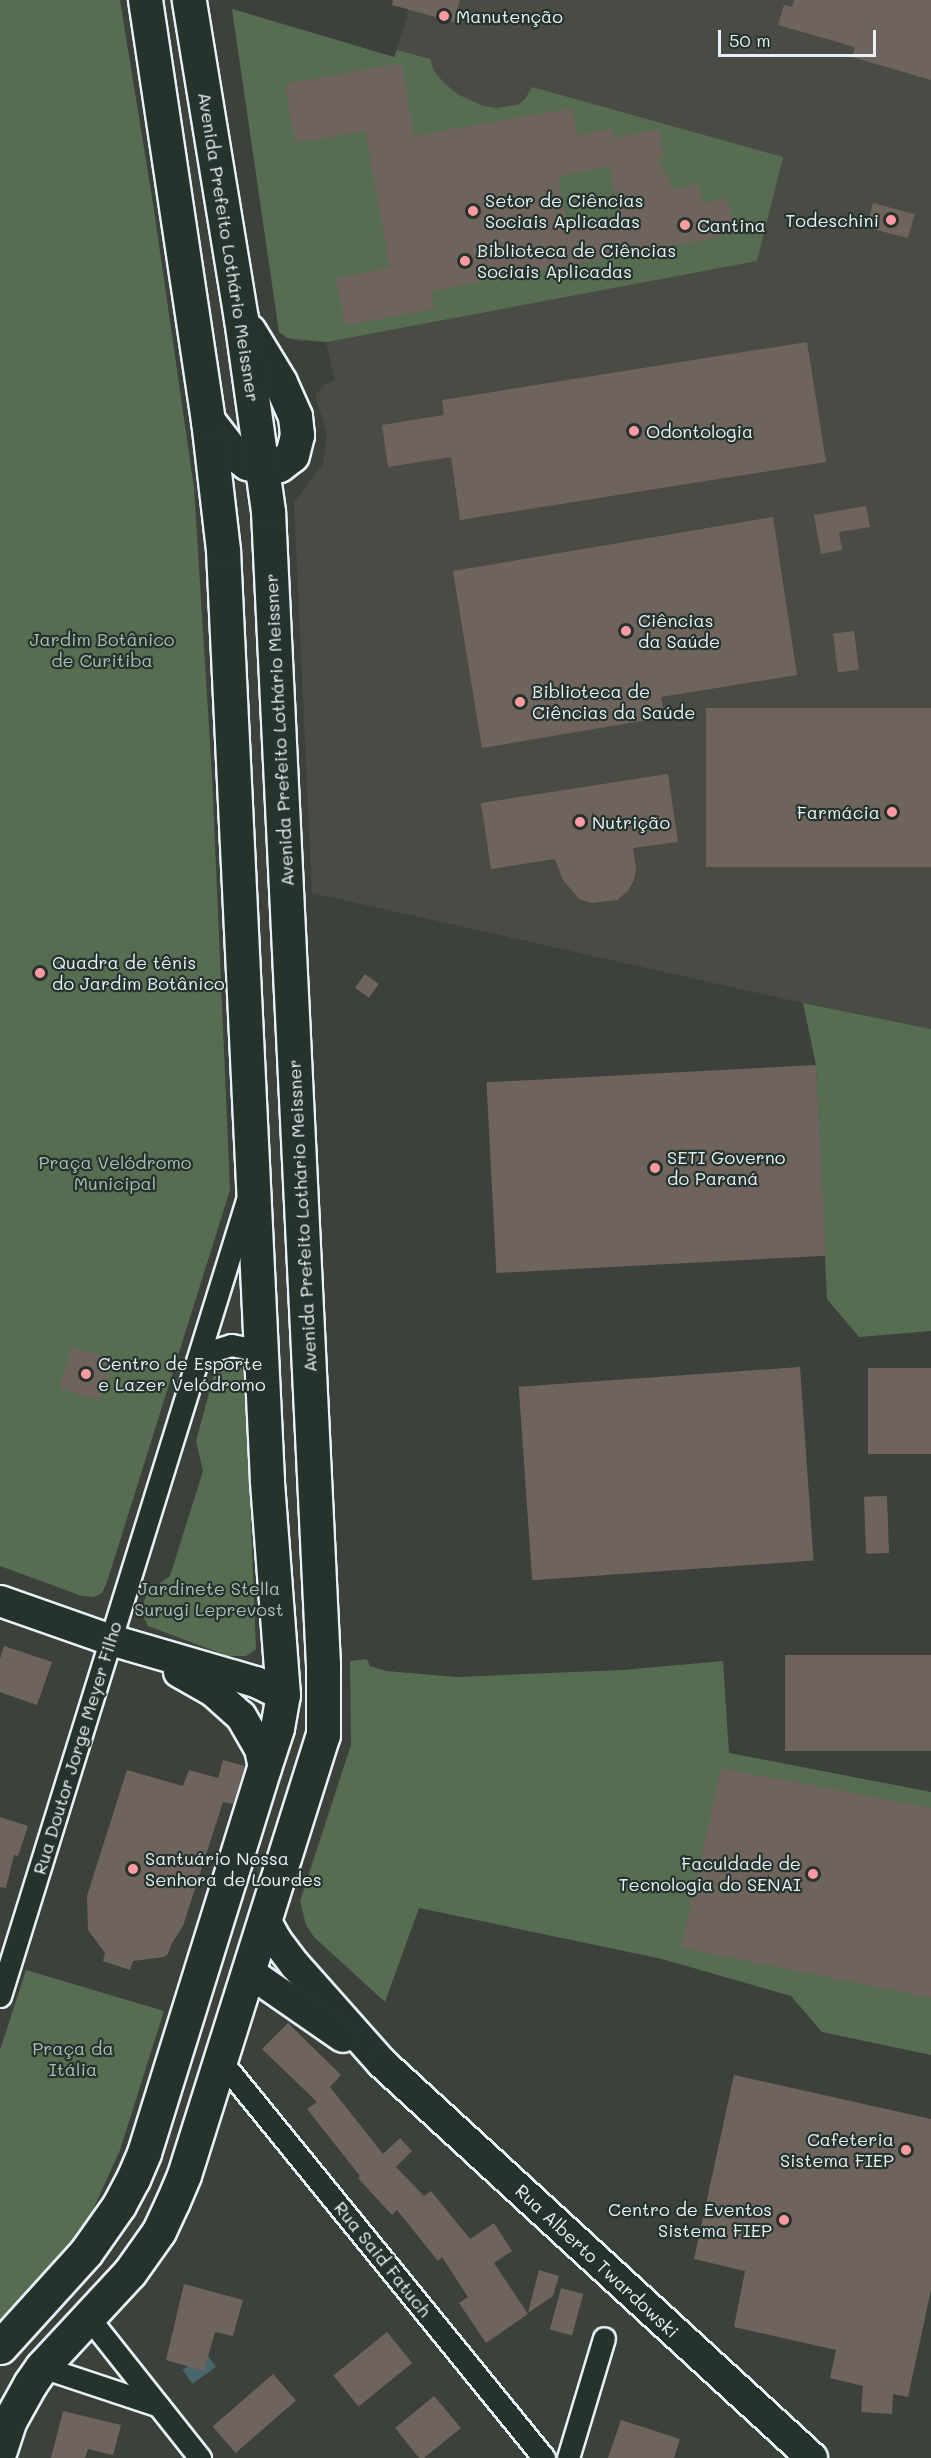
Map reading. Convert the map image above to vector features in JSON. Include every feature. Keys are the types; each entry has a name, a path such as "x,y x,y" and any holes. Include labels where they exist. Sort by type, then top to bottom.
{"main road":[{"path":"0,2348 86,2252 119,2205 144,2153 277,1728 283,1695 267,1480 223,550 208,421 145,0"},
{"name":"Avenida Prefeito Lothário Meissner","path":"0,2450 19,2402 42,2367 130,2272 159,2231 184,2175 321,1747 324,1688 269,526 263,468 241,319 189,0"},
{"path":"208,421 232,452 247,464 263,468"},
{"path":"243,980 291,979"},
{"path":"267,1480 314,1478"},
{"path":"0,1601 111,1640 256,1682 283,1695 297,1706 310,1722 321,1747"},
{"path":"111,1640 198,1681 228,1703 251,1730 264,1768"},
{"path":"222,1902 223,1930 227,1945 235,1959 249,1972"},
{"name":"Rua Alberto Twardowski","path":"266,1920 276,1940 295,1965 382,2063 812,2458"},
{"name":"Rua Alberto Twardowski","path":"249,1972 382,2063"}],"street":[{"name":"Rua Doutor Jorge Meyer Filho","path":"2,1984 253,1179"},
{"path":"197,1363 215,1350 231,1345 247,1348 257,1357 262,1367"},
{"name":"Rua Said Fatuch","path":"221,2061 544,2458"},
{"path":"89,2318 200,2458"},
{"path":"568,2458 604,2338"},
{"path":"42,2367 159,2406"}],"shaded area":[{"path":"409,0 931,0 931,1029 803,1003 312,893 294,502 323,464 327,434 315,395 324,385 335,380 326,342 295,341 279,332 232,9 394,57 407,18"}],"green space":[{"path":"0,0 120,0 154,210 194,488 212,775 230,1190 107,1582 102,1593 94,1597 82,1596 0,1566"},
{"path":"232,9 394,57 397,50 430,59 434,71 444,83 457,94 483,106 497,108 517,105 525,99 532,87 783,157 757,261 326,342 287,338 279,332"},
{"path":"803,1003 931,1029 931,1331 859,1337 827,1299 816,1065"},
{"name":"Jardinete Stella Surugi Leprevost","path":"237,1363 245,1374 256,1649 246,1656 228,1656 148,1626 141,1611 147,1593 170,1576 203,1471 196,1441 215,1371 223,1364"},
{"path":"367,1659 370,1666 386,1671 457,1677 623,1670 723,1661 729,1753 931,1792 931,2055 822,2032 791,1996 662,1959 419,1908 385,2002 314,1937 306,1925 300,1901 351,1745 350,1661"},
{"name":"Praça da Itália","path":"26,1970 164,2011 120,2150 91,2214 71,2243 0,2324 0,2050"}],"water":[{"path":"206,2353 216,2367 193,2384 183,2370"}],"building":[{"name":"Manutenção","path":"393,0 460,0 454,22 392,5"},
{"path":"794,0 931,0 931,80 852,57 855,47 778,25 784,5 792,7"},
{"path":"402,63 414,136 572,108 577,136 612,128 614,138 659,129 664,156 658,157 673,189 699,184 703,203 728,198 735,234 431,291 435,309 345,325 336,278 390,268 365,131 295,143 285,84","holes":["610,166 620,219 568,229 558,177"]},
{"name":"Todeschini","path":"873,203 915,214 908,238 867,227"},
{"name":"Odontologia","path":"807,342 826,462 460,520 451,457 388,467 382,425 444,415 442,400"},
{"path":"866,506 870,527 839,532 842,550 821,554 814,515"},
{"name":"Ciências da Saúde","path":"773,517 797,675 661,697 665,717 482,748 453,571"},
{"path":"854,631 859,670 838,672 833,634"},
{"name":"Farmácia","path":"706,708 931,708 931,867 706,867"},
{"name":"Nutrição","path":"668,774 678,842 633,848 636,869 634,880 628,891 617,900 591,903 579,899 563,880 555,859 491,869 481,803"},
{"path":"365,974 379,984 369,998 355,988"},
{"name":"SETI Governo do Paraná","path":"816,1065 826,1256 496,1273 486,1082"},
{"name":"Centro de Esporte e Lazer Velódromo","path":"72,1347 112,1359 100,1400 59,1388"},
{"path":"800,1367 814,1561 532,1580 519,1387"},
{"path":"868,1368 931,1368 931,1454 868,1454"},
{"path":"887,1496 889,1553 866,1554 864,1497"},
{"path":"4,1646 52,1662 37,1705 0,1692 0,1659"},
{"path":"785,1655 931,1655 931,1751 785,1751"},
{"name":"Santuário Nossa Senhora de Lourdes","path":"223,1760 245,1766 233,1804 223,1802 183,1926 168,1954 164,1957 133,1961 130,1970 103,1961 105,1953 88,1930 87,1896 127,1770 183,1786 189,1770 218,1778"},
{"path":"721,1768 931,1808 931,1998 681,1948"},
{"path":"0,1817 28,1826 18,1856 14,1855 6,1888 0,1887"},
{"path":"288,2023 341,2075 330,2087 383,2154 400,2138 412,2151 396,2167 424,2196 431,2191 470,2239 494,2223 512,2251 494,2263 528,2314 486,2343 459,2303 468,2297 442,2257 438,2261 397,2210 392,2215 358,2178 360,2176 307,2109 317,2102 262,2049"},
{"name":"Centro de Eventos Sistema FIEP","path":"734,2075 931,2119 931,2290 908,2397 893,2394 892,2414 861,2412 863,2386 830,2378 836,2350 734,2327 745,2271 694,2259"},
{"path":"539,2270 559,2276 553,2296 528,2313"},
{"path":"184,2284 243,2300 233,2336 215,2332 204,2371 166,2360"},
{"path":"561,2288 583,2294 572,2335 550,2330"},
{"path":"387,2332 412,2363 359,2407 333,2375"},
{"path":"273,2374 296,2400 236,2453 213,2426"},
{"path":"434,2396 461,2428 424,2458 419,2458 395,2428"},
{"path":"63,2411 121,2425 113,2455 88,2449 85,2458 51,2458"},
{"path":"621,2420 680,2439 674,2458 608,2458"}],"place":[{"name":"Manutenção","path":"444,16"},
{"name":"Setor de Ciências Sociais Aplicadas","path":"473,211"},
{"name":"Todeschini","path":"891,220"},
{"name":"Cantina","path":"685,225"},
{"name":"Biblioteca de Ciências Sociais Aplicadas","path":"465,261"},
{"name":"Odontologia","path":"634,431"},
{"name":"Ciências da Saúde","path":"626,631"},
{"name":"Biblioteca de Ciências da Saúde","path":"520,702"},
{"name":"Farmácia","path":"892,812"},
{"name":"Nutrição","path":"580,822"},
{"name":"Quadra de tênis do Jardim Botânico","path":"40,973"},
{"name":"SETI Governo do Paraná","path":"655,1168"},
{"name":"Centro de Esporte e Lazer Velódromo","path":"86,1374"},
{"name":"Santuário Nossa Senhora de Lourdes","path":"133,1869"},
{"name":"Faculdade de Tecnologia do SENAI","path":"813,1874"},
{"name":"Cafeteria Sistema FIEP","path":"906,2150"},
{"name":"Centro de Eventos Sistema FIEP","path":"784,2220"}],"park label":[{"name":"Jardim Botânico de Curitiba","path":"102,650"},
{"name":"Praça Velódromo Municipal","path":"115,1173"}]}
